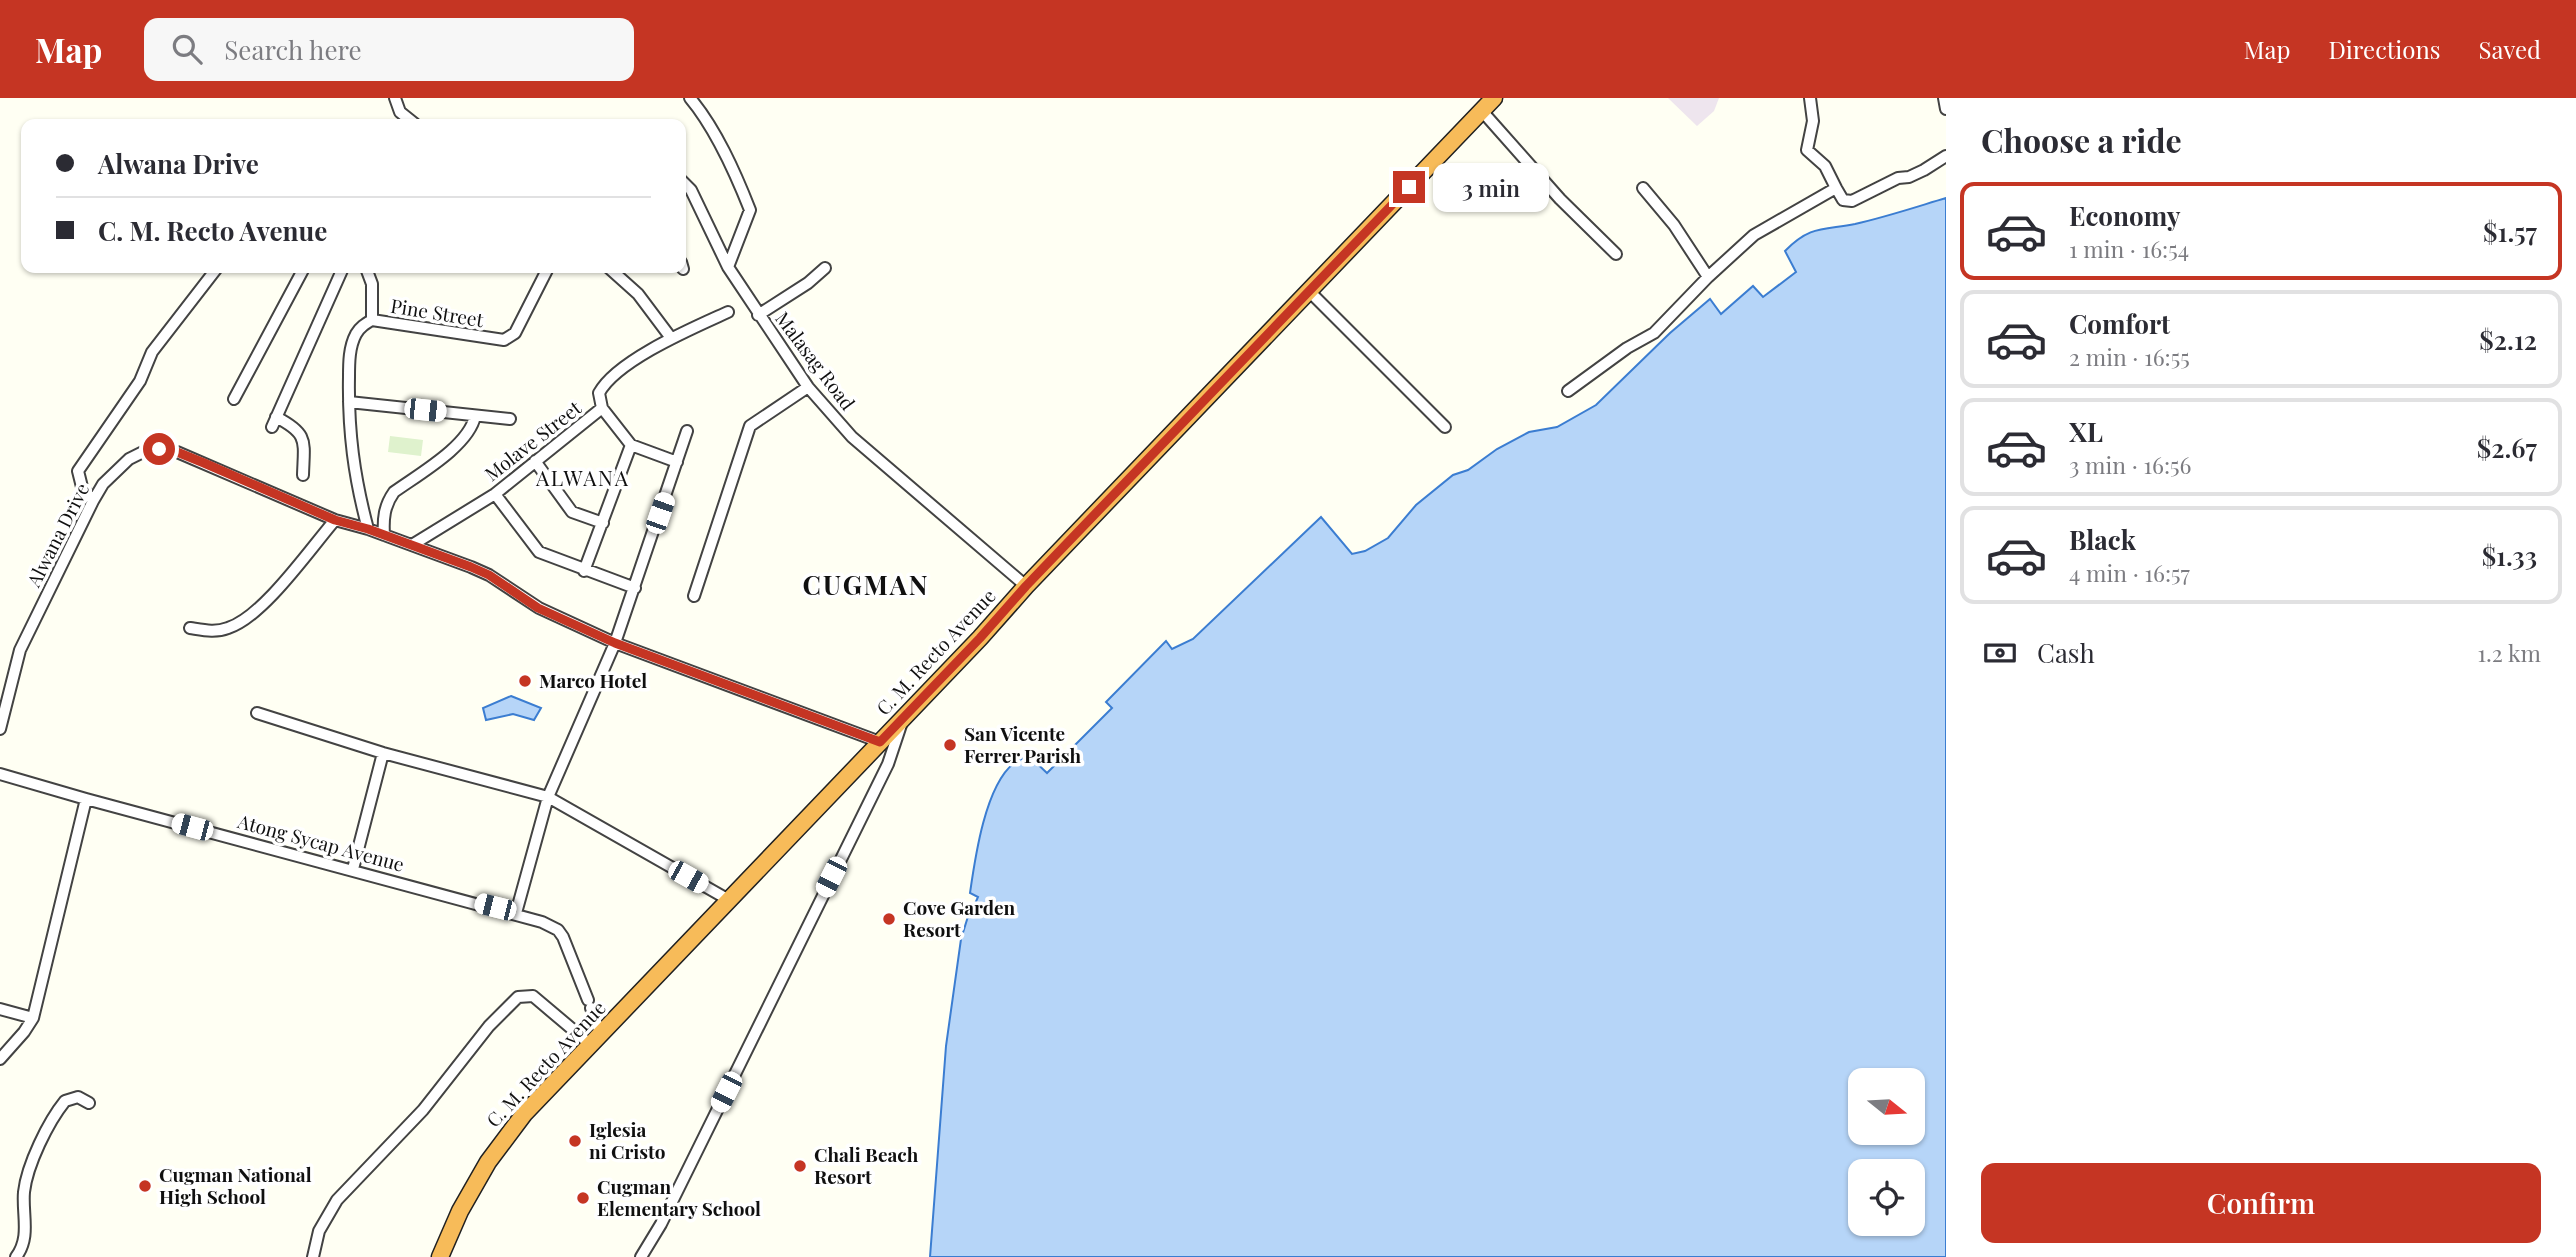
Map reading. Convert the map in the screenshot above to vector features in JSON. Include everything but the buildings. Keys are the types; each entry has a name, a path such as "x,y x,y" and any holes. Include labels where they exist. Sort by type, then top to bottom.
{"highway":[{"name":"C. M. Recto Avenue","path":"440,1257 454,1222 488,1162 533,1104 1494,98"}],"street":[{"path":"396,98 400,112 409,119"},
{"path":"690,98 702,112 750,210 728,267"},
{"path":"1810,98 1813,121 1807,150 1825,166 1843,200 1852,201 1898,178 1909,177 1946,156"},
{"path":"1944,98 1946,109"},
{"path":"1482,111 1560,199 1616,254"},
{"name":"Malasag Road","path":"686,185 691,190 728,267 808,387 852,437 1026,586"},
{"path":"1643,188 1674,225 1708,277"},
{"path":"1568,391 1627,348 1654,333 1708,277 1754,235 1836,188"},
{"path":"758,315 808,283 825,268"},
{"path":"93,501 82,487 78,471 141,381 152,352 213,273"},
{"path":"234,398 301,273"},
{"path":"303,475 304,449 300,433 292,425 274,422 342,273"},
{"path":"368,273 372,284 372,320"},
{"name":"Pine Street","path":"368,529 353,465 349,358 354,336 372,320 504,340 515,333 545,273"},
{"path":"615,273 638,294 671,338"},
{"path":"1308,291 1445,427"},
{"name":"Molave Street","path":"412,544 495,494 602,408 599,393 614,373 671,338 728,312"},
{"path":"694,596 750,426 808,387"},
{"path":"349,402 510,419"},
{"path":"602,408 631,445 677,462"},
{"path":"384,535 384,514 388,500 394,492 465,438 474,424 475,415"},
{"path":"516,913 548,797 615,643 687,431"},
{"path":"584,571 631,445"},
{"name":"Alwana Drive","path":"0,729 20,650 93,501 103,484 129,458 148,450 159,449 177,452 335,520 412,544 489,575 538,608 615,643 880,742"},
{"path":"535,461 572,512 603,523"},
{"path":"495,494 539,552 635,589"},
{"path":"190,628 216,631 231,628 243,621 261,606 335,520"},
{"path":"257,713 383,754 548,797 729,900"},
{"path":"641,1257 662,1224 888,764 904,717"},
{"path":"353,869 383,754"},
{"name":"Atong Sycap Avenue","path":"0,774 542,922 558,930 563,937 589,1004 596,1040"},
{"path":"0,1059 33,1018 86,799"},
{"path":"313,1257 319,1231 337,1200 423,1110 489,1026 519,997 533,996 596,1040"},
{"path":"0,1009 33,1018"},
{"path":"16,1257 25,1238 25,1186 45,1135 65,1101 78,1097 89,1103"}],"shaded area":[{"path":"1668,98 1719,98 1714,111 1697,126"}],"green space":[{"path":"390,436 423,440 421,456 388,452"}],"water":[{"path":"1946,198 1946,1257 930,1257 946,1046 961,939 970,910 978,897 970,893 983,824 1004,774 1014,763 1028,755 1047,773 1112,708 1106,702 1166,641 1172,649 1193,639 1321,517 1352,554 1365,551 1388,538 1416,505 1453,475 1468,470 1497,449 1529,432 1557,427 1596,405 1670,333 1710,299 1721,314 1753,286 1763,297 1796,272 1785,251 1802,237 1818,230 1867,221"},
{"path":"511,696 541,708 534,720 513,714 486,720 483,708"}],"place":[{"name":"Marco Hotel","path":"525,681"},
{"name":"San Vicente Ferrer Parish","path":"950,745"},
{"name":"Cove Garden Resort","path":"889,919"},
{"name":"Iglesia ni Cristo","path":"575,1141"},
{"name":"Chali Beach Resort","path":"800,1166"},
{"name":"Cugman National High School","path":"145,1186"},
{"name":"Cugman Elementary School","path":"583,1198"}],"district":[{"name":"ALWANA","path":"583,479"},
{"name":"CUGMAN","path":"866,586"}],"route":[{"path":"159,449 177,452 335,520 412,544 471,567 489,575 538,608 615,643 880,742 1362,233 1409,187"}]}
